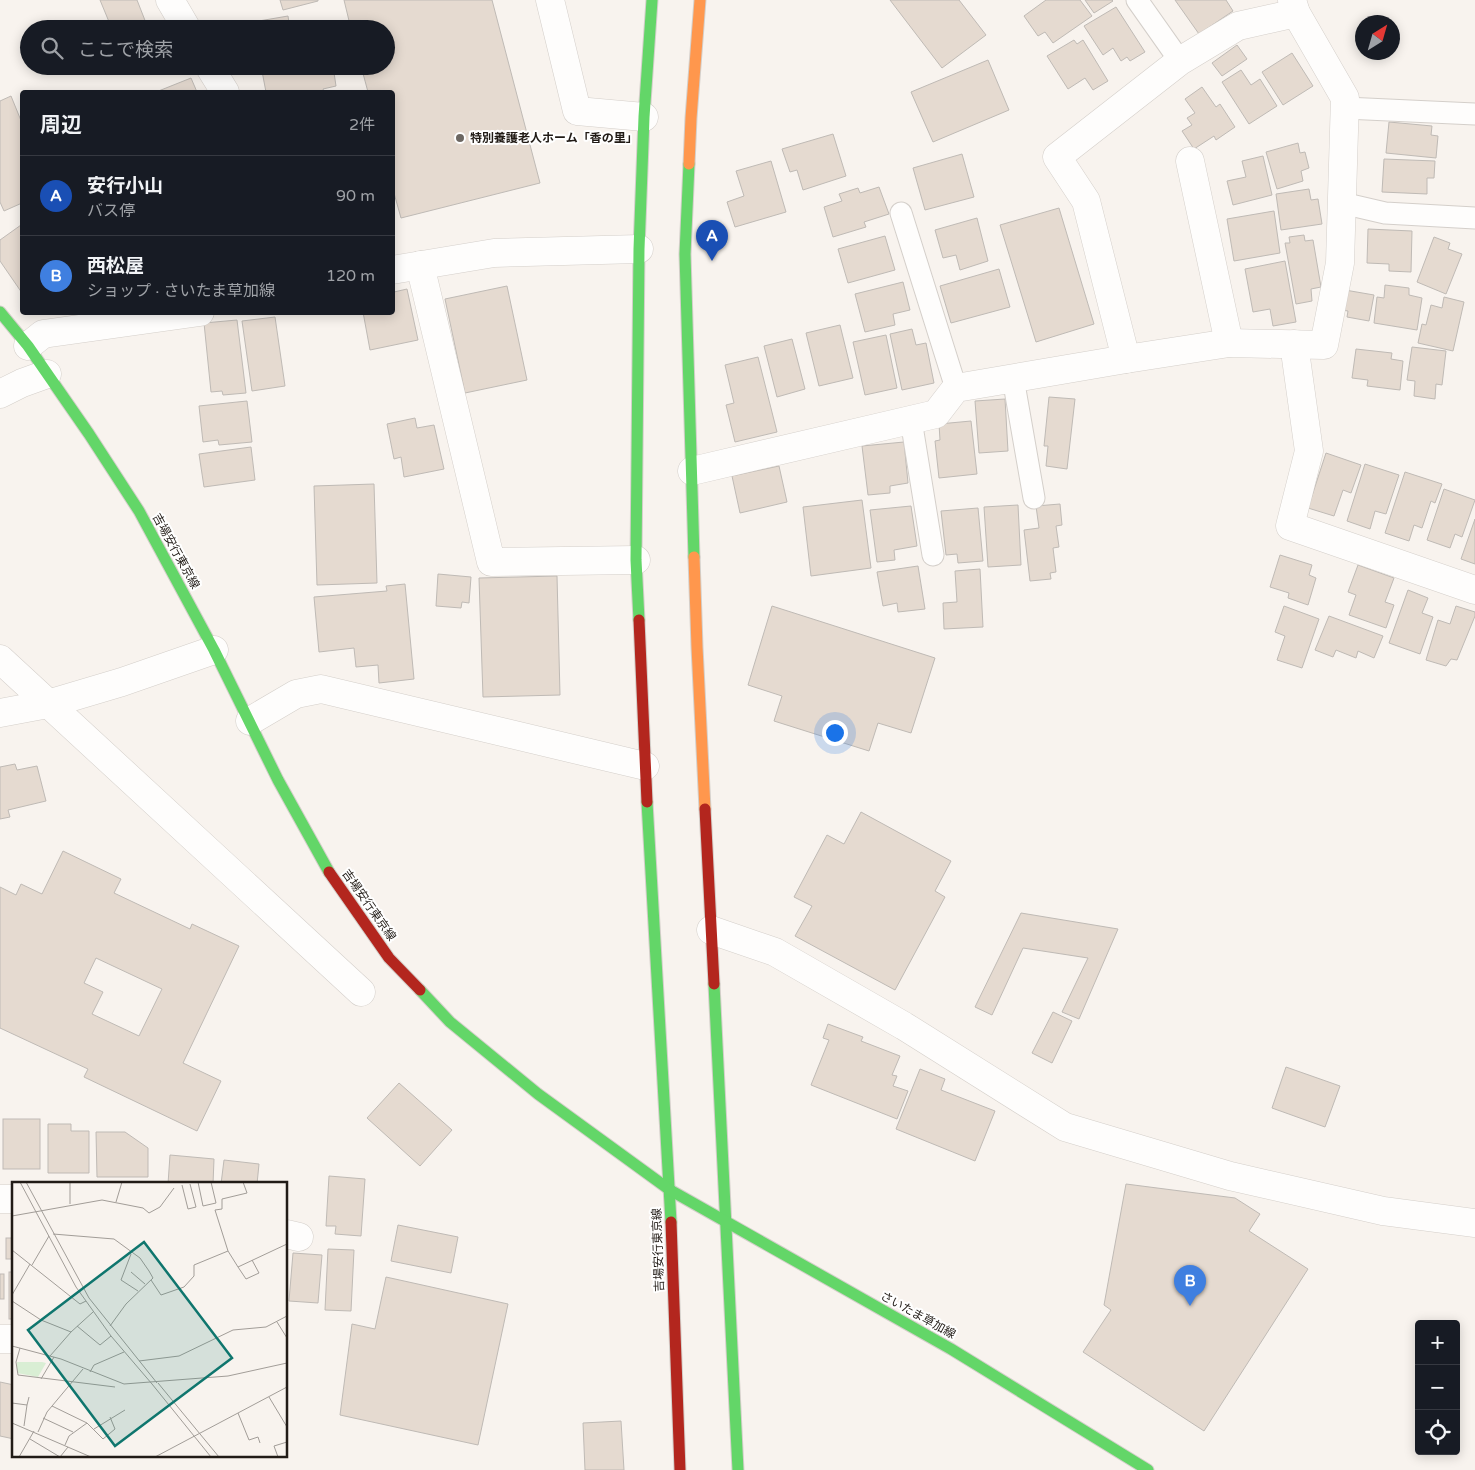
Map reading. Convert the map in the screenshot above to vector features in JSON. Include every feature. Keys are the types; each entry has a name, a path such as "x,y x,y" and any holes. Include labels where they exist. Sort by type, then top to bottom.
{"street":[{"path":"170,0 182,20"},
{"path":"550,0 577,111 644,117"},
{"path":"652,0 644,117 639,249 636,560 645,766 670,1190"},
{"path":"700,0 691,118 685,254 697,648 738,1470"},
{"path":"692,471 936,414 956,388 1126,358 1229,343 1324,345 1340,263 1345,98 1294,6 1238,26 1180,61 1057,157 1086,201 1126,358"},
{"path":"214,75 223,90"},
{"path":"1190,161 1229,343"},
{"path":"395,269 494,253 639,249"},
{"path":"420,265 491,562 636,560"},
{"name":"吉場安行東京線","path":"0,312 28,346 139,511 214,650 278,780 332,876 389,958 450,1022 538,1094 670,1190 680,1470"},
{"path":"28,346 43,334 179,315"},
{"path":"1294,344 1309,451 1290,526 1475,590"},
{"path":"0,394 22,383 47,374"},
{"path":"0,713 48,704 122,682 214,650"},
{"path":"0,659 361,992"},
{"path":"250,722 296,694 321,690 645,766"},
{"path":"711,930 774,952 904,1026 1065,1127 1230,1176 1383,1211 1475,1223"},
{"name":"さいたま草加線","path":"670,1190 951,1349 1148,1470"}],"lane":[{"path":"1137,0 1180,61"},
{"path":"1345,108 1475,114"},
{"path":"1342,203 1385,212 1475,218"},
{"path":"901,213 956,388"},
{"path":"1013,378 1034,498"},
{"path":"911,420 933,555"}],"building":[{"path":"100,0 137,0 145,20 108,20"},
{"path":"280,0 318,0 318,1 283,10"},
{"name":"特別養護老人ホーム「香の里」","path":"344,0 492,0 540,183 401,218 395,197 395,90 367,90 363,75 395,75 395,20 349,20"},
{"path":"890,0 959,0 986,35 942,68"},
{"path":"1046,0 1080,0 1092,16 1053,43 1045,32 1038,36 1024,16"},
{"path":"1085,0 1112,0 1113,1 1094,13"},
{"path":"1175,0 1226,0 1233,11 1199,34"},
{"path":"1116,7 1145,52 1130,61 1127,57 1121,61 1113,48 1103,55 1084,26"},
{"path":"288,16 289,20 265,20"},
{"path":"1074,40 1077,44 1083,40 1108,81 1093,90 1085,78 1068,89 1047,56"},
{"path":"1237,45 1247,59 1222,76 1212,63"},
{"path":"1292,53 1313,86 1283,105 1262,72"},
{"path":"988,60 1009,110 933,142 911,92"},
{"path":"1241,70 1251,85 1260,79 1277,106 1249,124 1222,82"},
{"path":"263,75 334,75 336,86 323,90 266,90"},
{"path":"191,78 196,90 161,90"},
{"path":"1202,87 1216,107 1220,104 1235,127 1216,140 1214,136 1194,149 1182,131 1192,125 1187,118 1195,113 1185,99"},
{"path":"11,96 20,118 20,204 4,211 0,202 0,101"},
{"path":"1389,122 1432,126 1431,135 1438,136 1436,158 1386,153"},
{"path":"833,134 846,176 803,190 797,170 790,172 782,149"},
{"path":"1298,143 1300,153 1305,152 1309,168 1301,171 1303,181 1277,189 1266,152"},
{"path":"962,154 974,197 925,210 913,168"},
{"path":"1263,156 1272,195 1233,205 1227,181 1246,177 1242,161"},
{"path":"1384,159 1435,161 1434,178 1427,178 1427,194 1382,192"},
{"path":"771,161 786,212 735,227 727,202 744,196 736,171"},
{"path":"879,187 889,214 864,222 866,227 833,237 824,207 842,201 839,194 858,188 860,193"},
{"path":"1309,189 1311,200 1318,199 1322,224 1281,230 1276,194"},
{"path":"1059,208 1094,324 1036,342 1000,225"},
{"path":"1274,211 1280,253 1234,261 1227,219"},
{"path":"977,218 988,261 960,270 956,255 943,258 935,230"},
{"path":"20,226 20,290 0,261 0,240"},
{"path":"1368,229 1412,231 1411,272 1389,271 1389,264 1367,263"},
{"path":"1304,235 1305,241 1313,240 1321,287 1311,289 1312,301 1296,304 1285,243 1290,243 1289,237"},
{"path":"885,236 895,270 848,283 838,249"},
{"path":"1434,237 1450,243 1448,249 1462,254 1446,294 1417,282"},
{"path":"1285,261 1296,322 1273,326 1270,309 1253,312 1245,269"},
{"path":"999,269 1010,307 951,323 940,286"},
{"path":"903,282 910,310 893,314 895,325 865,332 855,294"},
{"path":"1385,285 1409,288 1409,295 1422,298 1417,330 1374,323 1377,297 1384,298"},
{"path":"507,286 527,380 465,393 445,299"},
{"path":"407,289 418,340 370,350 364,315 395,315 395,292"},
{"path":"1345,290 1374,295 1369,321 1347,317 1348,311 1342,310"},
{"path":"1444,297 1464,302 1453,351 1418,343 1422,324 1426,325 1431,305 1442,308"},
{"path":"275,317 285,386 252,391 242,321"},
{"path":"237,320 246,393 223,395 222,391 211,392 204,323"},
{"path":"840,325 853,378 819,386 806,333"},
{"path":"912,329 916,345 926,343 934,383 902,390 890,334"},
{"path":"886,335 897,388 865,395 853,342"},
{"path":"792,339 805,389 777,397 764,346"},
{"path":"1412,347 1446,351 1442,385 1436,384 1435,399 1414,396 1415,381 1407,380"},
{"path":"1356,349 1392,353 1391,359 1403,361 1400,390 1367,386 1368,380 1352,378"},
{"path":"758,357 777,432 735,442 726,405 734,403 725,365"},
{"path":"1049,397 1075,399 1067,469 1046,466 1048,446 1044,446"},
{"path":"1005,399 1008,451 979,453 975,401"},
{"path":"247,401 252,442 219,445 218,440 203,442 199,406"},
{"path":"415,418 417,428 434,425 444,469 404,477 401,457 394,459 387,424"},
{"path":"971,421 977,474 939,478 935,441 940,440 939,424"},
{"path":"904,442 908,483 890,486 890,493 868,495 862,446"},
{"path":"251,447 255,480 204,487 199,454"},
{"path":"1326,453 1361,465 1351,493 1343,490 1334,516 1308,508"},
{"path":"1365,464 1399,475 1386,514 1375,511 1370,529 1347,521"},
{"path":"779,466 787,502 740,513 732,476"},
{"path":"1405,472 1442,484 1435,503 1431,501 1422,528 1414,525 1409,541 1385,533"},
{"path":"374,484 377,583 317,585 314,486"},
{"path":"1444,489 1475,500 1462,537 1455,534 1450,548 1427,540"},
{"path":"862,500 871,568 811,576 803,507"},
{"path":"1060,504 1062,525 1056,526 1059,547 1053,548 1056,572 1050,573 1051,579 1030,581 1024,530 1039,528 1036,506"},
{"path":"1018,505 1021,565 988,567 984,507"},
{"path":"911,506 917,546 894,550 895,560 877,562 870,510"},
{"path":"978,508 983,561 958,563 957,554 946,555 941,511"},
{"path":"1475,519 1475,564 1461,559"},
{"path":"1280,555 1312,565 1309,575 1316,578 1308,605 1288,598 1289,593 1270,587"},
{"path":"1358,565 1394,578 1385,602 1394,605 1386,628 1349,615 1356,595 1348,592"},
{"path":"918,566 925,609 898,612 897,603 883,606 877,572"},
{"path":"980,569 983,627 944,629 943,603 957,602 955,571"},
{"path":"438,574 471,577 469,603 462,602 461,608 436,606"},
{"path":"557,576 560,695 483,697 479,578"},
{"path":"405,584 414,679 379,683 378,665 356,667 354,648 319,652 314,597 387,591 386,586"},
{"path":"1408,590 1428,598 1422,613 1433,617 1420,654 1389,643"},
{"path":"772,606 935,658 911,733 878,723 869,751 774,721 782,696 748,685"},
{"path":"1284,606 1319,619 1302,668 1277,660 1285,636 1275,632"},
{"path":"1456,606 1475,612 1457,660 1451,659 1446,666 1426,660 1438,620 1450,624"},
{"path":"1329,616 1383,636 1374,658 1358,651 1356,658 1336,650 1333,657 1315,650"},
{"path":"15,764 17,770 37,766 46,801 8,810 10,817 0,819 0,767"},
{"path":"861,812 951,861 935,891 945,897 895,990 795,936 812,906 794,897 827,835 844,844"},
{"path":"63,851 121,879 114,893 190,929 192,924 239,946 183,1063 221,1081 197,1131 84,1077 88,1069 0,1028 0,887 16,895 21,884 42,894","holes":["96,958 162,989 139,1036 92,1014 103,992 84,983"]},
{"path":"1021,913 1118,929 1079,1019 1062,1012 1088,958 1023,948 992,1015 975,1007"},
{"path":"1053,1012 1072,1021 1052,1063 1032,1053"},
{"path":"828,1024 863,1037 861,1041 900,1056 892,1075 897,1076 893,1086 908,1091 897,1119 811,1085 829,1040 823,1038"},
{"path":"1286,1067 1340,1086 1325,1127 1272,1108"},
{"path":"920,1069 945,1079 941,1090 995,1111 975,1161 896,1129"},
{"path":"399,1083 452,1130 420,1166 367,1118"},
{"path":"3,1119 40,1119 40,1169 3,1169"},
{"path":"48,1124 71,1124 71,1131 89,1131 89,1173 48,1173"},
{"path":"96,1132 125,1132 148,1148 148,1177 97,1177"},
{"path":"170,1155 214,1159 213,1182 168,1182"},
{"path":"224,1160 259,1164 257,1182 221,1182"},
{"path":"329,1176 365,1179 361,1236 335,1234 336,1226 326,1226"},
{"path":"1126,1184 1235,1198 1260,1214 1249,1231 1308,1269 1204,1431 1083,1352 1111,1310 1104,1305"},
{"path":"398,1225 458,1237 451,1273 391,1261"},
{"path":"6,1238 12,1238 12,1259 6,1259"},
{"path":"328,1249 354,1250 351,1311 325,1310"},
{"path":"293,1253 322,1255 318,1303 289,1301"},
{"path":"9,1272 12,1272 12,1319 9,1319"},
{"path":"0,1274 4,1274 4,1299 0,1299"},
{"path":"386,1277 508,1304 478,1445 340,1415 352,1324 375,1329"},
{"path":"0,1382 12,1385 12,1439 0,1436"},
{"path":"621,1421 624,1470 585,1470 583,1423"}],"traffic: fast":[{"path":"639,620 636,560 639,249 644,117 652,0"},
{"path":"689,164 685,254 694,557"},
{"path":"0,312 28,346 139,511 214,650 278,780 329,872"},
{"path":"647,802 671,1222"},
{"path":"714,984 738,1470"},
{"path":"420,990 450,1022 538,1094 670,1190"},
{"path":"670,1190 951,1349 1148,1470"}],"traffic: slow":[{"path":"689,164 700,0"},
{"path":"694,557 705,809"}],"traffic: jam":[{"path":"639,620 647,802"},
{"path":"705,809 714,984"},
{"path":"329,872 389,958 420,990"},
{"path":"671,1222 680,1470"}],"place":[{"name":"特別養護老人ホーム「香の里」","path":"460,138"},
{"name":"安行小山","path":"712,261"},
{"name":"西松屋","path":"1190,1306"}]}
